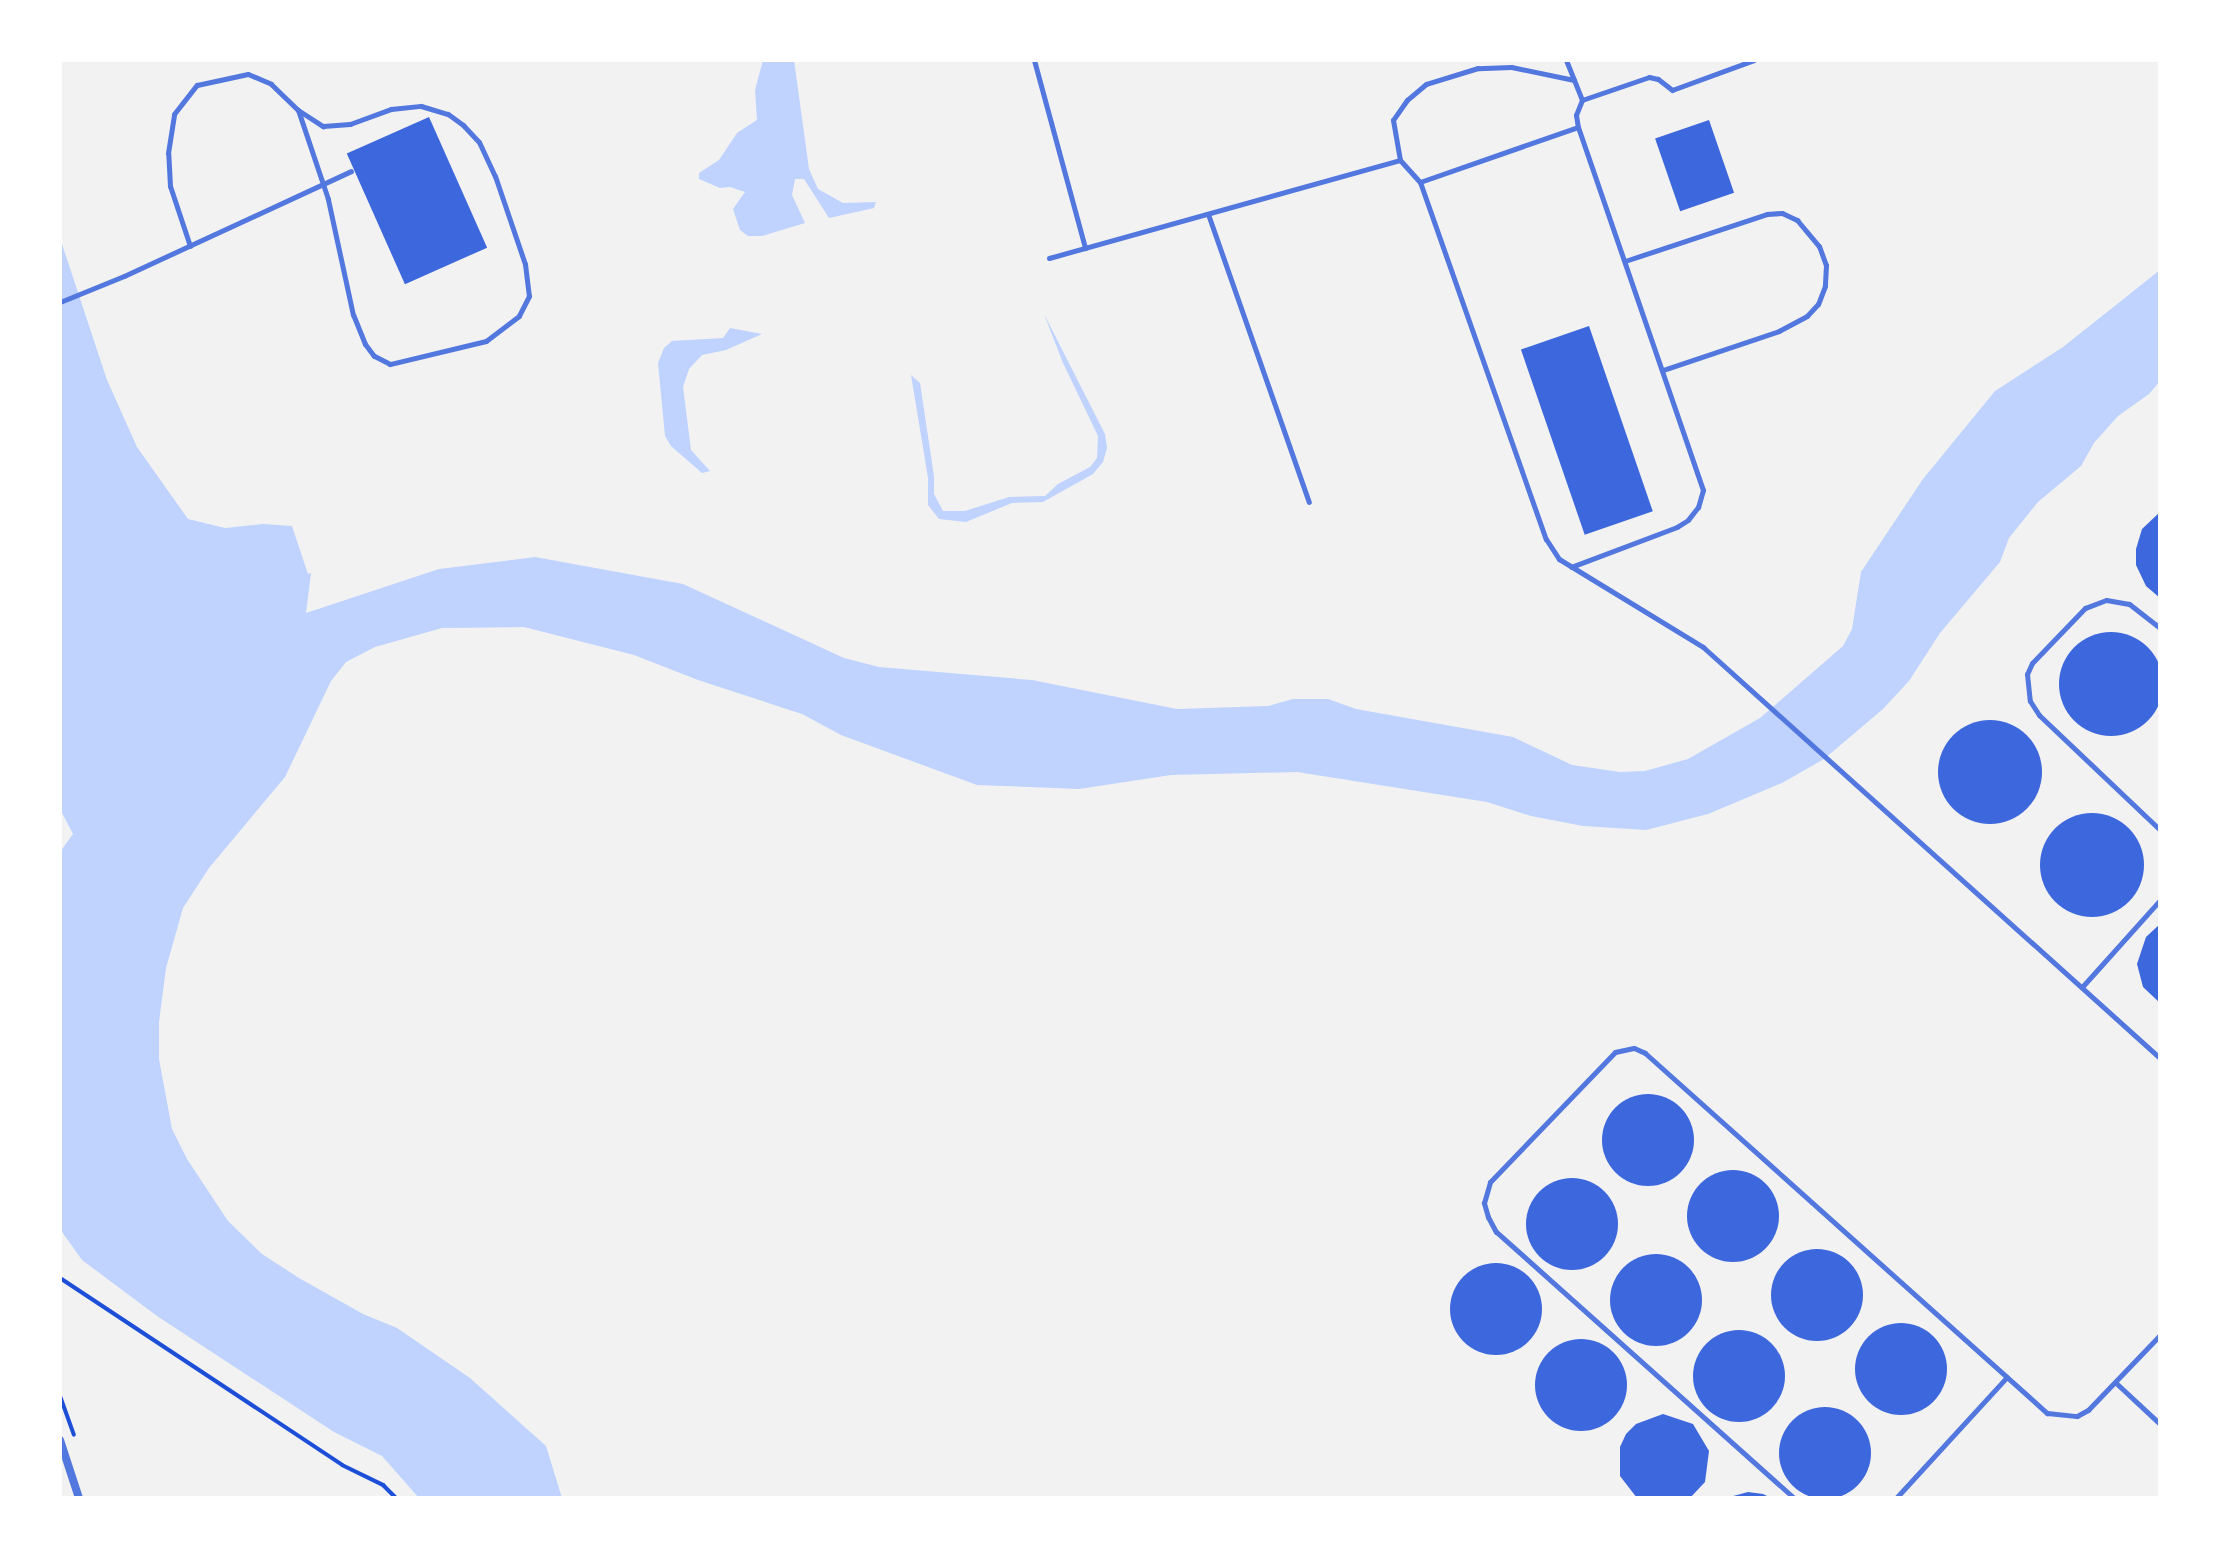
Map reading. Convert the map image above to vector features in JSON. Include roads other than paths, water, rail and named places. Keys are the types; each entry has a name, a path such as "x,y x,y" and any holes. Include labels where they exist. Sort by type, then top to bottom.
{"street":[{"path":"60,1440 79,1498"}],"lane":[{"path":"1034,60 1085,248"},
{"path":"1566,60 1582,100 1576,115 1578,127 1703,490 1698,507 1688,520 1677,527 1571,567"},
{"path":"1582,100 1649,77 1658,79 1672,90 1754,60"},
{"path":"1574,80 1511,67 1478,68 1426,84 1407,100 1393,120 1400,160 1420,182 1546,539 1559,559 1703,647 1737,681 2160,1058"},
{"path":"190,246 170,186 168,153 174,114 197,85 248,74 271,84 298,110 323,126 350,124 391,109 421,106 448,114 463,125 479,142 495,176 525,264 529,296 519,316 486,341 390,364 374,356 365,344 353,315 328,199 298,110"},
{"path":"1420,182 1578,127"},
{"path":"1049,258 1400,160"},
{"path":"60,302 124,276 351,171"},
{"path":"1625,261 1767,214 1782,213 1797,220 1819,246 1826,265 1825,286 1818,304 1807,316 1779,331 1663,370"},
{"path":"1208,214 1309,502"},
{"path":"2160,628 2129,604 2106,600 2085,608 2032,663 2027,674 2030,701 2039,715 2160,830"},
{"path":"2082,987 2160,900"},
{"path":"1794,1498 1496,1232 1488,1217 1484,1203 1490,1182 1615,1052 1634,1048 1645,1053 2047,1413 2062,1417 2077,1416 2088,1410 2160,1335"},
{"path":"1896,1498 2007,1377"},
{"path":"2116,1383 2160,1423"}],"water":[{"path":"763,60 794,60 809,169 818,189 843,203 876,202 874,208 829,218 804,179 795,179 792,195 805,223 762,236 748,236 740,230 733,209 745,192 730,187 720,188 699,179 699,173 719,160 737,133 757,120 755,90"},
{"path":"60,238 107,380 137,447 188,519 225,528 263,524 292,526 308,574 311,573 306,613 439,569 535,557 683,584 844,658 879,667 1032,680 1177,709 1268,706 1293,699 1328,699 1356,709 1513,737 1572,765 1620,772 1645,771 1688,759 1760,718 1843,646 1852,629 1861,572 1923,479 1995,391 2063,347 2160,270 2160,381 2149,394 2118,416 2094,443 2081,466 2038,502 2009,538 2000,562 1940,633 1909,681 1883,709 1824,759 1782,783 1708,814 1646,830 1583,826 1531,816 1487,802 1297,772 1171,775 1079,789 977,785 841,735 802,714 634,655 524,627 442,628 375,647 346,662 331,681 285,777 209,868 183,908 166,968 159,1022 159,1059 172,1129 187,1159 228,1221 262,1254 363,1314 397,1328 470,1378 546,1446 562,1498 419,1498 382,1456 334,1432 157,1316 82,1260 60,1229 60,852 73,834 60,809"},
{"path":"1044,314 1105,434 1107,448 1103,462 1093,474 1043,502 1012,503 966,522 939,519 928,505 928,478 911,375 920,383 934,494 943,511 965,511 1009,497 1045,496 1058,484 1090,467 1097,458 1098,436 1063,363"},
{"path":"730,328 762,334 726,350 702,355 689,369 683,387 691,450 710,471 702,473 671,446 665,436 658,363 664,348 672,341 723,338"}]}
